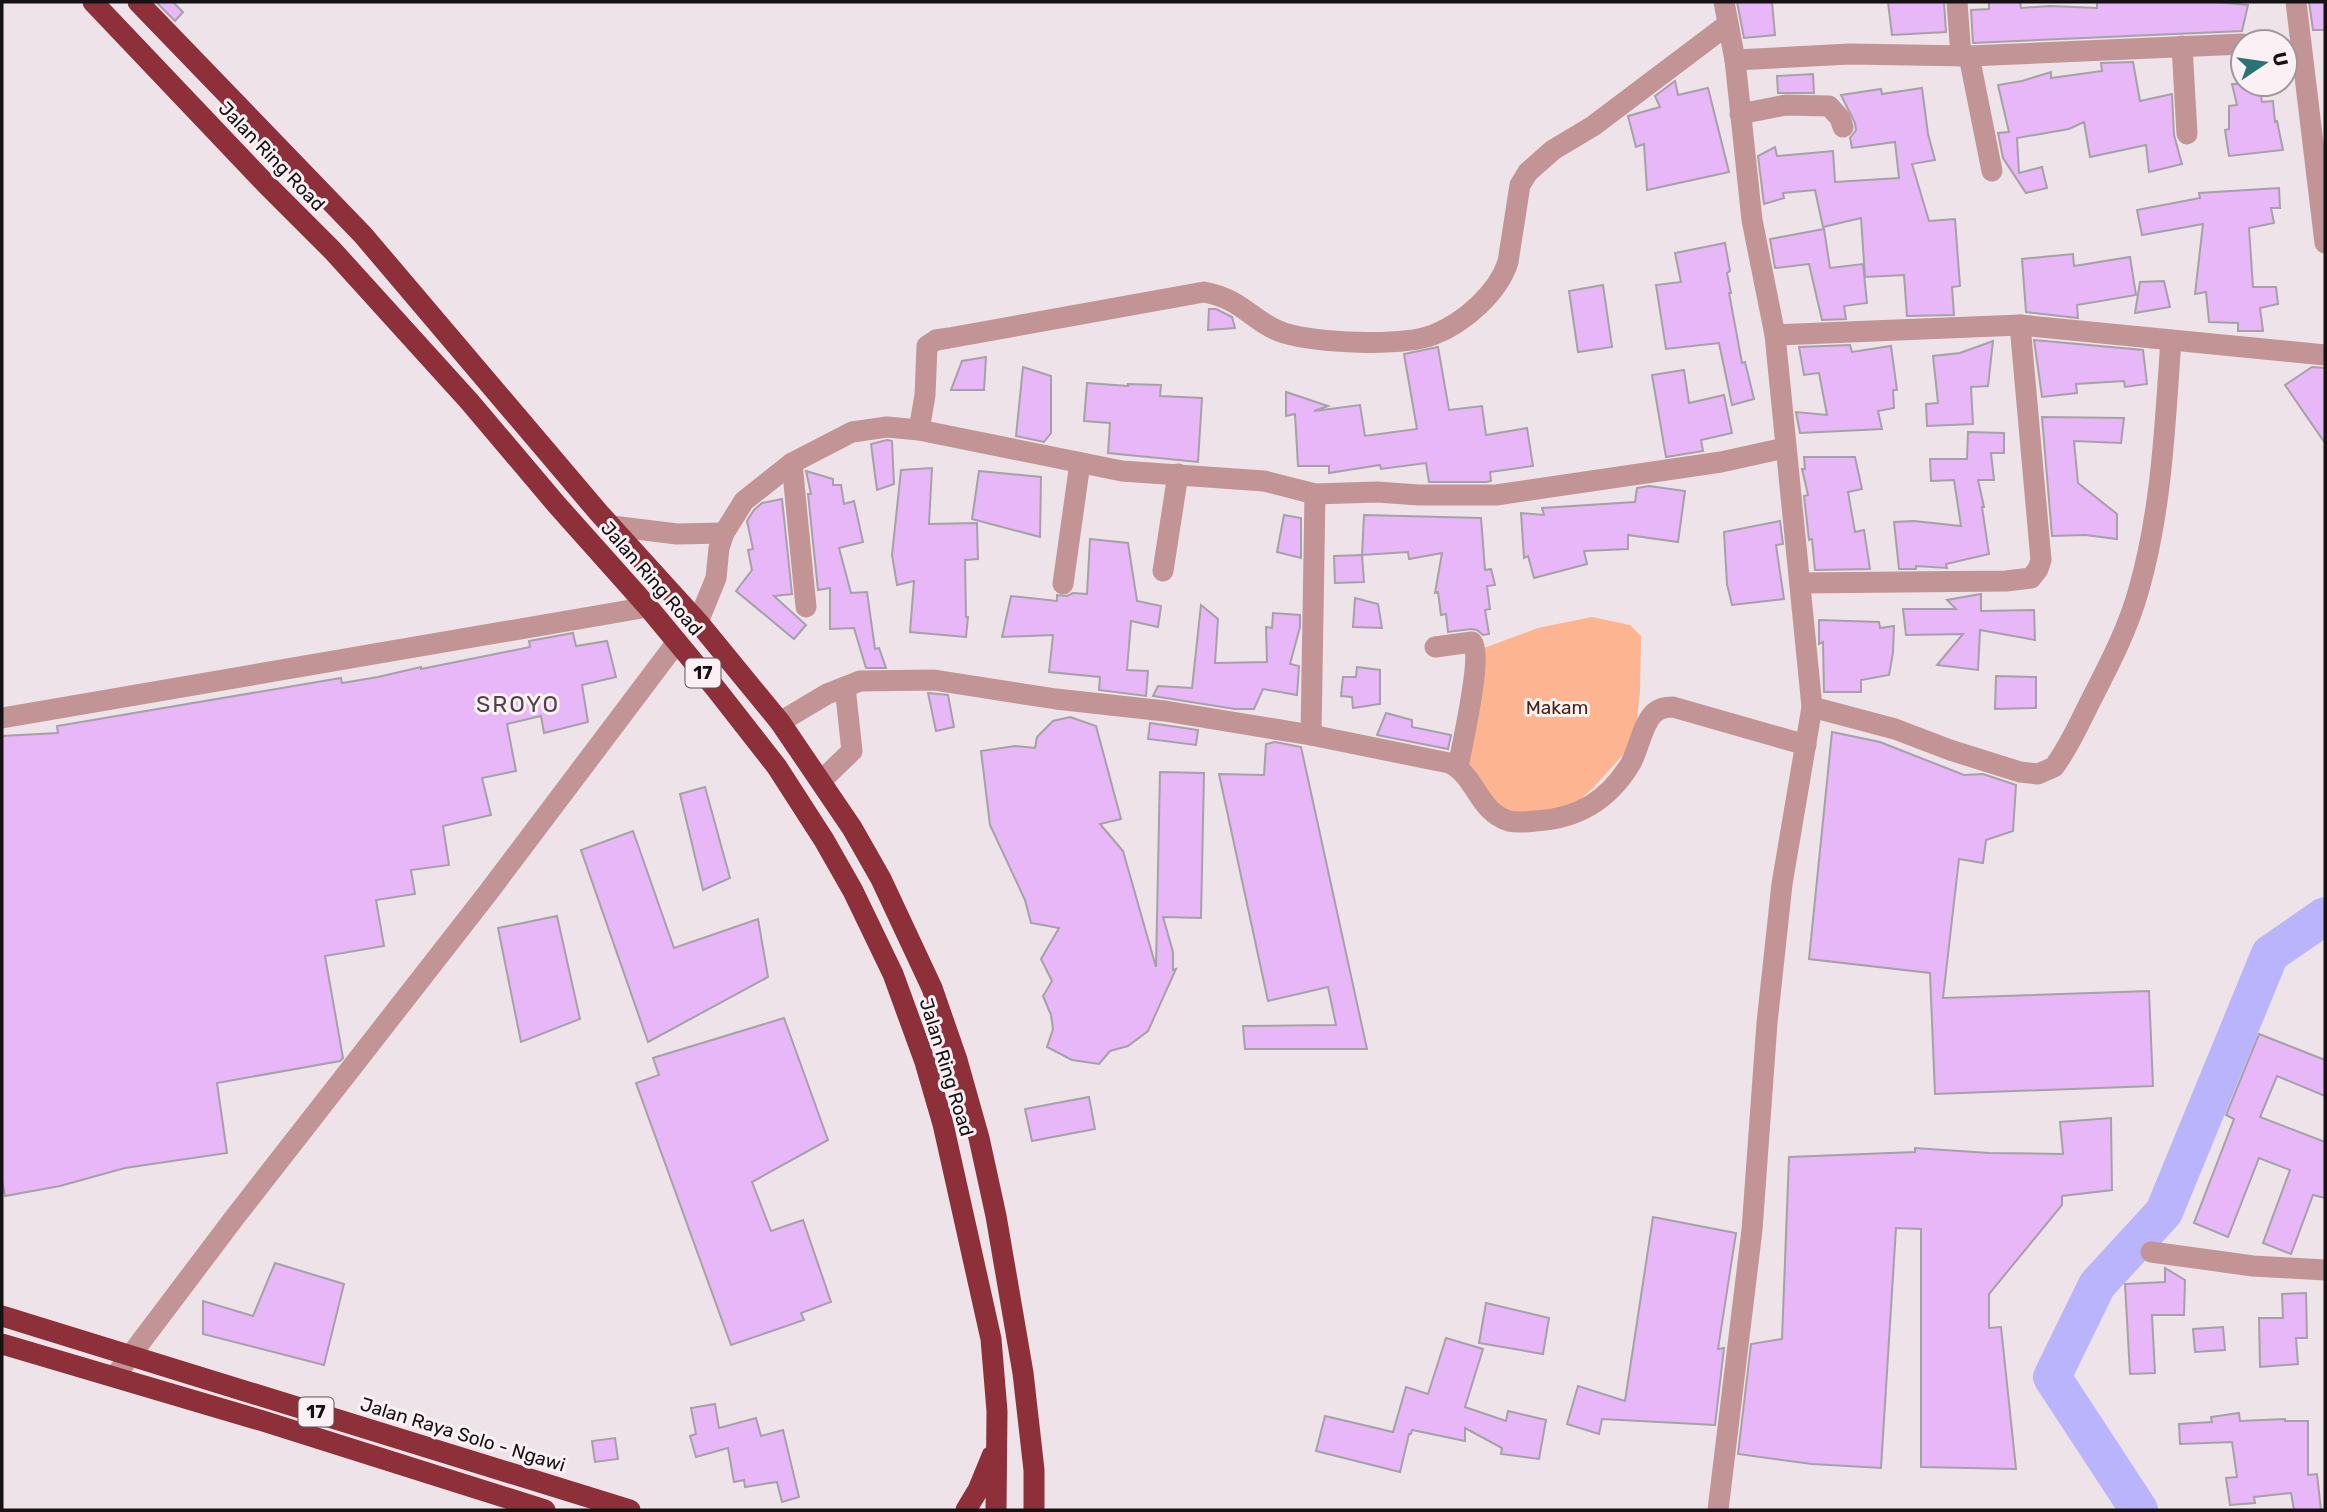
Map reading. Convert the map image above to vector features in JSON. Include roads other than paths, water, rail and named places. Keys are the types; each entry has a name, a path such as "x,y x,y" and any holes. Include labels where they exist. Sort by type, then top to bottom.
{"highway":[{"name":"Jalan Ring Road","path":"93,2 333,251 470,401 532,476 648,607 750,731 806,811 859,902 905,1004 943,1124 983,1294 995,1376 996,1510"},
{"name":"Jalan Ring Road","path":"138,2 363,235 612,526 698,622 780,722 821,781 881,880 932,988 957,1060 979,1138 1024,1373 1034,1470 1034,1510"},
{"path":"470,401 490,385"},
{"name":"Jalan Raya Solo - Ngawi","path":"2,1316 630,1510"},
{"name":"17","path":"2,1344 377,1456 545,1510"},
{"name":"17","path":"966,1510 997,1446"},
{"name":"17","path":"1034,1470 1043,1510"}],"street":[{"path":"1718,1510 1752,1230 1766,1023 1782,884 1812,707 1775,335 1752,220 1735,60 1724,2"},
{"path":"1957,2 1965,56 1992,171"},
{"path":"2293,28 2296,2"},
{"path":"919,430 925,395 927,346 949,338 1204,292 1231,299 1274,329 1301,337 1350,342 1389,341 1432,335 1449,327 1485,298 1504,273 1520,185 1528,172 1553,150 1593,126 1727,25"},
{"path":"1735,60 1850,54 1965,56 2229,44"},
{"path":"2182,46 2187,134"},
{"path":"2299,85 2325,243"},
{"path":"1740,114 1786,105 1829,106 1840,118 1843,128"},
{"path":"1775,335 2020,325 2325,355"},
{"path":"1800,583 2007,581 2031,578 2041,560 2020,325"},
{"path":"1812,707 1895,729 2020,772 2038,774 2054,767 2110,664 2139,589 2149,547 2161,465 2171,340"},
{"path":"698,622 716,578 719,548 724,533 744,501 792,463 866,428 919,430 1122,471 1264,481 1315,494 1377,492 1496,495 1721,462 1785,448"},
{"path":"792,463 806,607"},
{"path":"1063,584 1080,463"},
{"path":"1163,572 1178,474"},
{"path":"1311,735 1315,494"},
{"path":"612,526 677,534 724,533"},
{"path":"2,718 648,607"},
{"path":"115,1376 487,894 677,642"},
{"path":"1435,647 1472,642 1477,649 1458,767"},
{"path":"780,722 820,697 860,681 934,680 1056,699 1165,710 1449,762 1458,767 1484,805 1509,821 1536,821 1577,814 1590,807 1621,777 1631,762 1649,720 1665,707 1806,745"},
{"path":"821,781 850,756 852,751 845,687"},
{"path":"2151,1252 2253,1266 2325,1270"}],"waterway":[{"path":"2139,1510 2052,1377 2097,1285 2164,1212 2270,954 2325,916"}],"district":[{"name":"SROYO","path":"518,704"}],"park label":[{"name":"Makam","path":"1557,707"}]}
